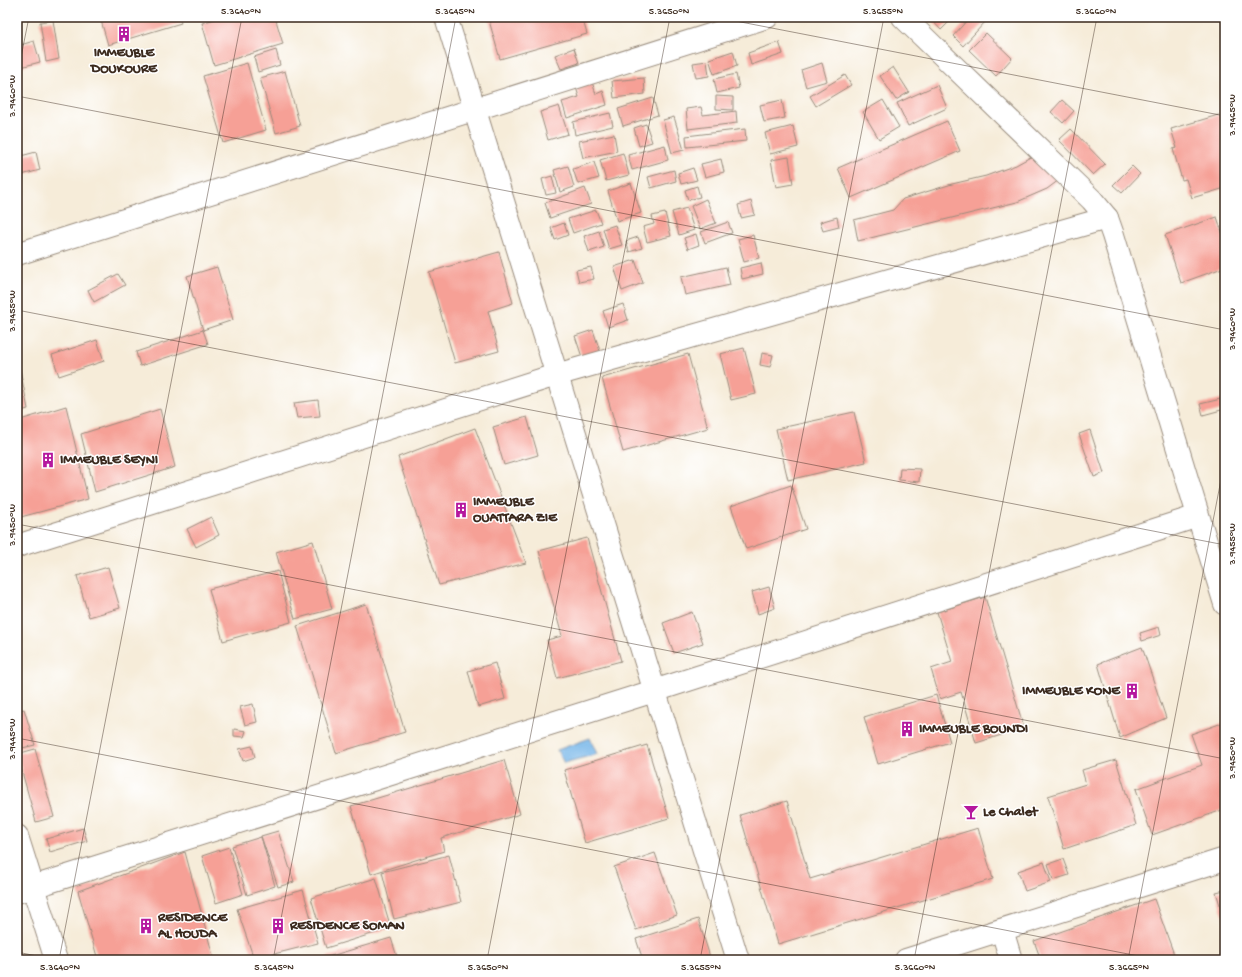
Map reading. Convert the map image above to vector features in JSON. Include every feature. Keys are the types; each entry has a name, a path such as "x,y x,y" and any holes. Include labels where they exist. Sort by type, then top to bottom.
{"street":[{"path":"446,17 738,960"},
{"path":"17,254 767,17"},
{"path":"903,17 1092,200 1107,218 1116,242 1225,604"},
{"path":"17,546 556,375 1107,218"},
{"path":"25,890 654,691 1198,516"},
{"path":"17,836 25,890 56,960"},
{"path":"906,960 1225,859"},
{"path":"1002,930 1012,960"}],"water":[{"path":"590,738 597,754 564,763 557,750"}],"building":[{"name":"IMMEUBLE DOUKOURE","path":"100,17 179,17 181,23 108,45"},
{"path":"221,17 275,17 283,44 214,65 202,23"},
{"path":"488,17 582,17 587,34 500,59"},
{"path":"929,17 954,17 941,30"},
{"path":"970,17 982,17 986,21 963,46 953,36"},
{"path":"53,20 59,59 46,62 40,22"},
{"path":"986,33 1012,58 996,76 969,50"},
{"path":"34,41 40,62 17,68 17,46"},
{"path":"779,42 783,54 751,65 748,53"},
{"path":"574,48 579,63 561,69 555,55"},
{"path":"276,50 280,65 258,72 254,57"},
{"path":"733,51 737,66 714,74 709,59"},
{"path":"707,61 709,76 696,78 693,63"},
{"path":"247,63 266,130 223,143 203,76"},
{"path":"822,63 827,81 806,87 801,70"},
{"path":"893,67 909,92 896,100 880,76"},
{"path":"285,71 300,126 276,133 260,78"},
{"path":"736,74 739,88 717,93 714,79"},
{"path":"845,75 851,85 816,106 810,96"},
{"path":"644,78 645,94 614,98 612,81"},
{"path":"591,79 596,94 603,91 607,105 567,118 562,102 579,97 575,84"},
{"path":"937,85 947,108 908,126 897,103"},
{"path":"716,96 733,97 733,110 716,109"},
{"path":"653,98 658,115 623,126 618,109"},
{"path":"782,100 785,118 764,122 760,105"},
{"path":"883,100 899,127 879,139 863,112"},
{"path":"1062,100 1074,111 1063,123 1051,112"},
{"path":"559,106 568,134 548,140 540,112"},
{"path":"701,107 703,115 736,111 737,123 688,129 686,109"},
{"path":"610,113 613,126 575,135 573,122"},
{"path":"1225,113 1225,188 1192,198 1186,179 1182,180 1173,149 1177,148 1171,129"},
{"path":"674,117 684,150 672,153 663,120"},
{"path":"947,121 960,151 851,198 838,168"},
{"path":"646,124 652,142 639,146 634,128"},
{"path":"793,126 798,147 770,154 765,133"},
{"path":"745,129 746,141 687,147 686,136"},
{"path":"1071,129 1105,164 1093,175 1059,140"},
{"path":"614,134 617,151 583,158 579,141"},
{"path":"665,145 668,160 632,170 628,155"},
{"path":"36,152 40,170 18,176 17,157"},
{"path":"623,153 629,175 606,181 600,160"},
{"path":"1036,154 1059,180 1047,189 1017,202 858,241 854,220 893,210 903,199 952,184 986,176 1016,165"},
{"path":"789,157 793,184 776,187 771,160"},
{"path":"721,159 724,172 705,177 701,164"},
{"path":"594,162 599,178 578,184 573,169"},
{"path":"568,166 574,187 560,192 554,170"},
{"path":"1132,166 1140,174 1122,193 1113,185"},
{"path":"693,168 697,180 681,184 678,173"},
{"path":"674,170 676,181 651,188 648,177"},
{"path":"552,176 556,193 546,195 542,179"},
{"path":"631,183 641,213 617,221 608,191"},
{"path":"697,186 700,197 688,200 685,190"},
{"path":"585,188 591,204 550,218 545,203"},
{"path":"706,199 716,223 700,229 691,206"},
{"path":"751,201 755,215 741,218 738,205"},
{"path":"687,208 694,230 679,235 672,212"},
{"path":"596,210 601,223 573,233 568,219"},
{"path":"665,213 671,236 647,242 643,227 654,224 652,216"},
{"path":"837,217 839,227 823,231 820,222"},
{"path":"1217,217 1225,241 1225,267 1181,283 1165,235"},
{"path":"728,222 732,233 705,243 701,232"},
{"path":"564,223 568,235 555,240 551,228"},
{"path":"615,225 622,245 609,249 603,229"},
{"path":"599,231 604,247 589,252 584,236"},
{"path":"696,234 699,245 688,249 684,238"},
{"path":"753,235 759,258 744,262 738,239"},
{"path":"638,237 642,248 629,252 626,241"},
{"path":"499,252 513,303 488,311 499,351 455,363 429,272"},
{"path":"635,260 643,283 622,291 614,267"},
{"path":"761,263 763,274 742,279 740,268"},
{"path":"217,267 233,320 203,330 187,276"},
{"path":"591,267 594,279 579,282 576,270"},
{"path":"726,267 730,285 685,295 681,277"},
{"path":"118,274 125,285 94,302 88,290"},
{"path":"623,304 628,320 608,327 603,311"},
{"path":"203,330 208,344 140,366 136,352"},
{"path":"593,330 600,351 582,357 575,336"},
{"path":"97,340 104,361 59,376 52,355"},
{"path":"744,348 756,394 731,400 720,354"},
{"path":"762,353 773,355 770,367 760,365"},
{"path":"688,354 708,428 623,452 602,378"},
{"path":"17,369 20,369 28,409 17,412"},
{"path":"1225,398 1225,409 1203,415 1200,404"},
{"path":"318,400 320,416 297,418 294,403"},
{"name":"IMMEUBLE SEYNI","path":"66,406 88,499 17,518 17,421"},
{"path":"160,409 175,467 95,492 81,434"},
{"path":"854,412 866,462 788,480 776,429"},
{"path":"527,417 538,455 504,465 493,427"},
{"name":"IMMEUBLE OUATTARA ZIE","path":"475,428 526,563 439,585 398,457"},
{"path":"1090,430 1104,473 1094,477 1079,434"},
{"path":"900,468 920,469 919,482 899,480"},
{"path":"791,485 806,529 746,549 731,506"},
{"path":"211,517 219,535 196,547 187,529"},
{"path":"587,538 621,661 557,678 547,640 562,636 539,551"},
{"path":"313,541 332,609 295,619 276,552"},
{"path":"108,567 120,608 89,617 77,576"},
{"path":"278,571 291,622 223,641 209,589"},
{"path":"769,587 775,608 758,614 752,592"},
{"path":"985,597 1024,728 976,743 961,692 940,699 931,669 952,662 937,612"},
{"path":"366,604 405,732 336,753 297,626"},
{"path":"692,612 703,643 674,653 663,623"},
{"path":"1159,627 1161,635 1142,641 1140,633"},
{"name":"IMMEUBLE KONE","path":"1142,647 1166,718 1120,738 1098,664"},
{"path":"495,663 505,699 478,707 468,671"},
{"name":"IMMEUBLE BOUNDI","path":"936,695 950,742 878,764 864,717"},
{"path":"253,704 257,722 245,725 240,707"},
{"path":"24,709 35,745 18,749 17,711"},
{"path":"1225,722 1225,809 1152,835 1136,789 1202,765 1191,734"},
{"path":"234,729 246,731 244,737 234,736"},
{"path":"647,745 669,818 585,843 564,770"},
{"path":"252,746 255,757 243,761 239,749"},
{"path":"35,749 54,817 36,822 17,754"},
{"path":"504,760 520,814 441,838 444,851 371,874 351,806"},
{"path":"1116,760 1136,825 1064,849 1048,796 1086,784 1082,770"},
{"path":"787,801 810,879 978,828 993,879 778,944 740,815"},
{"path":"83,828 87,841 50,852 46,839"},
{"path":"278,831 294,882 278,887 261,836"},
{"path":"261,837 275,886 247,895 232,846"},
{"path":"229,847 243,894 216,903 202,856"},
{"name":"RESIDENCE AL HOUDA","path":"185,852 214,960 98,960 78,891"},
{"path":"655,853 677,915 636,930 614,867"},
{"path":"449,855 461,902 394,919 382,872"},
{"path":"1063,859 1069,875 1053,880 1048,864"},
{"path":"1044,862 1051,882 1025,891 1018,871"},
{"path":"376,878 391,928 326,948 311,898"},
{"name":"RESIDENCE SOMAN","path":"303,890 318,943 254,959 237,909"},
{"path":"1225,890 1225,921 1216,892"},
{"path":"1154,899 1176,960 1041,960 1034,941"},
{"path":"698,919 711,960 643,960 636,939"},
{"path":"391,938 398,960 325,960 324,958"}],"place":[{"name":"IMMEUBLE DOUKOURE","path":"124,34"},
{"name":"IMMEUBLE SEYNI","path":"48,460"},
{"name":"IMMEUBLE OUATTARA ZIE","path":"461,510"},
{"name":"IMMEUBLE KONE","path":"1132,691"},
{"name":"IMMEUBLE BOUNDI","path":"907,729"},
{"name":"Le Chalet","path":"971,812"},
{"name":"RESIDENCE AL HOUDA","path":"146,926"},
{"name":"RESIDENCE SOMAN","path":"278,926"}]}
